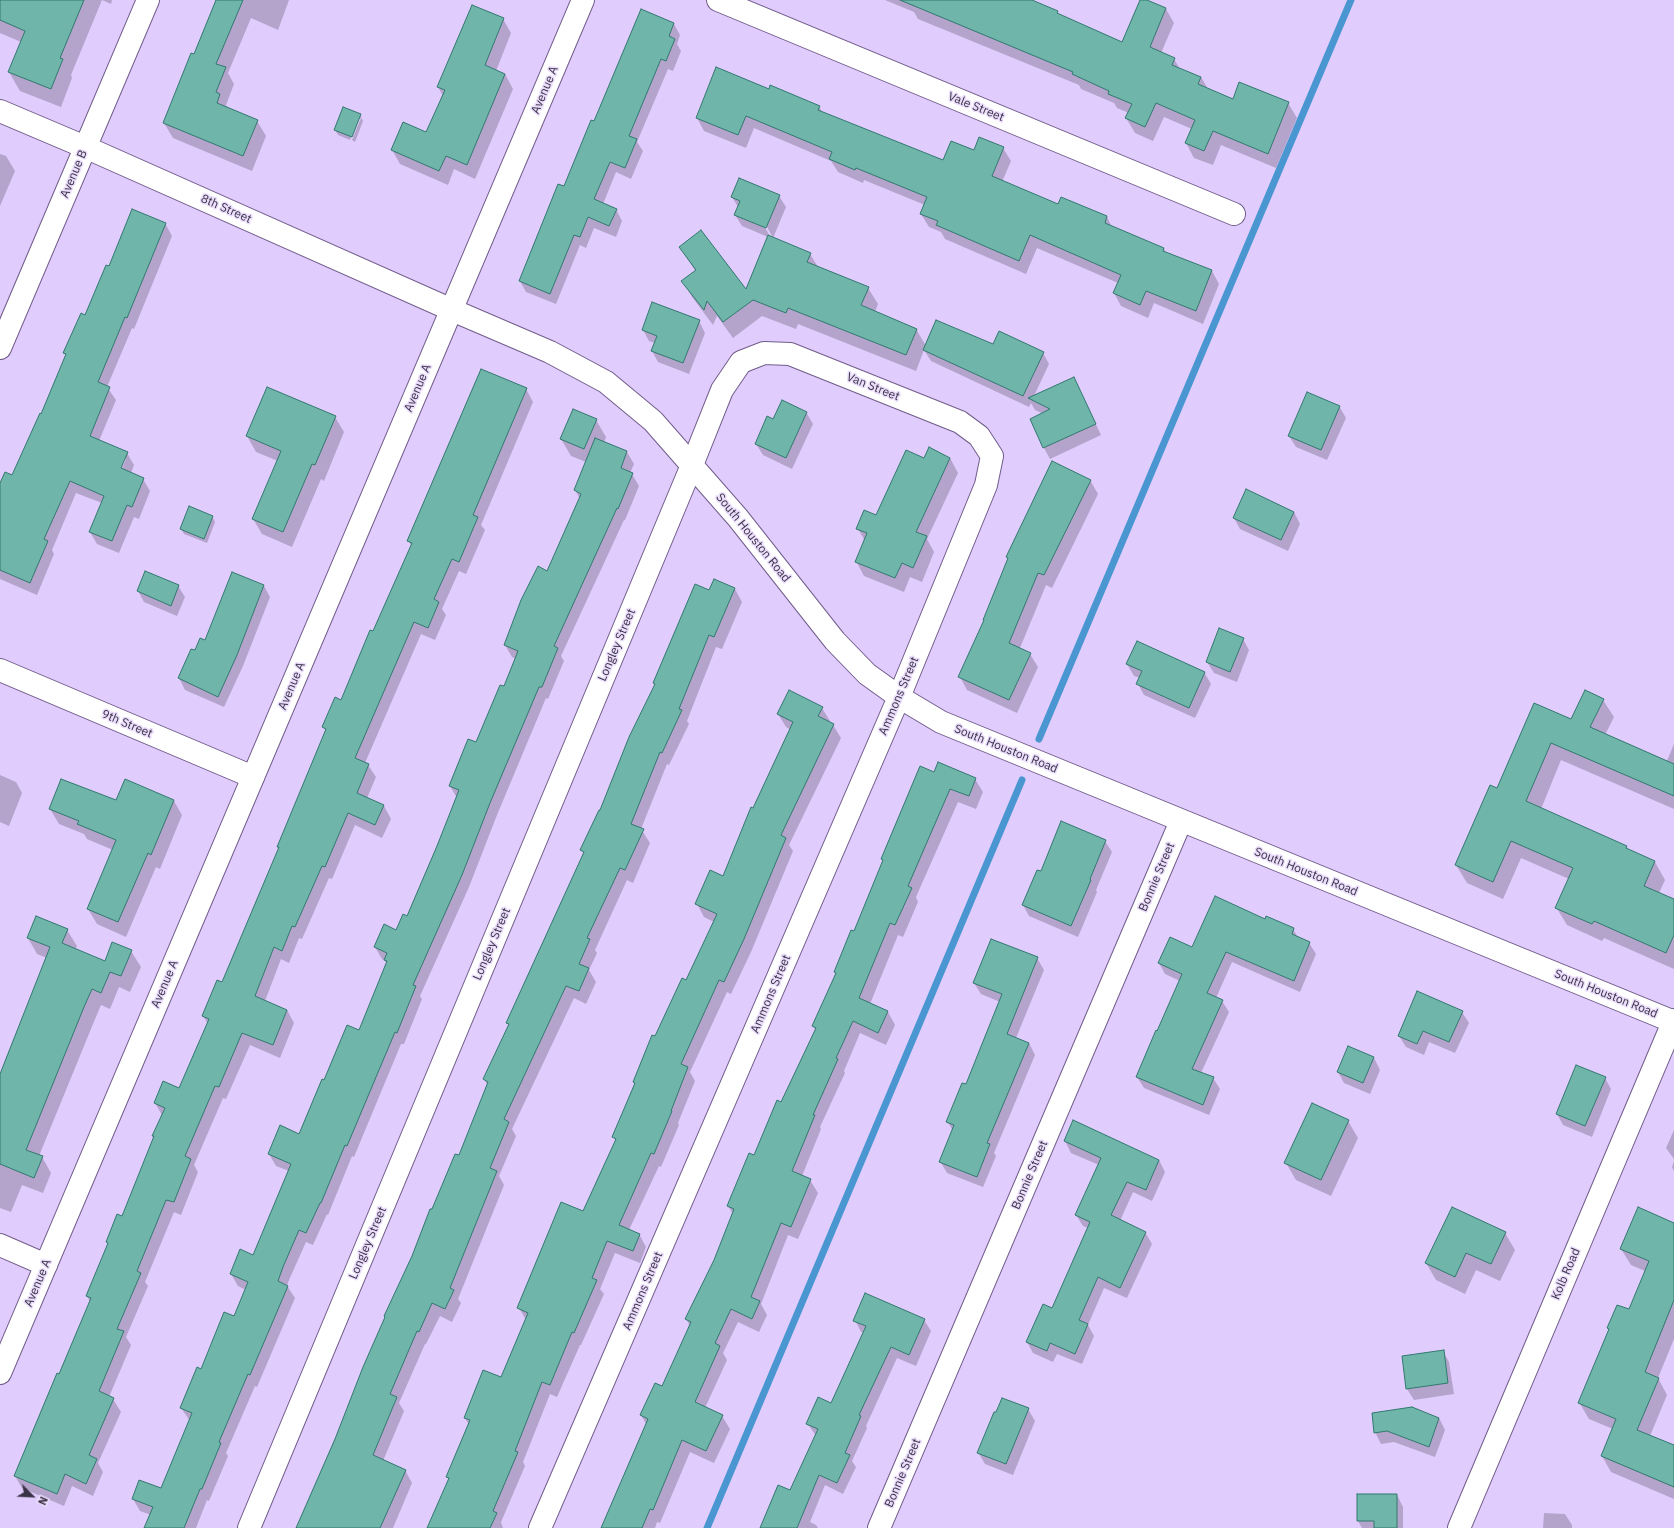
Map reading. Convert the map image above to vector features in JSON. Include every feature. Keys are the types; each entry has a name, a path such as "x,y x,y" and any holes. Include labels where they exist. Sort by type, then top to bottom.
{"street":[{"name":"Avenue B","path":"0,348 148,0"},
{"name":"Avenue A","path":"0,1372 584,0"},
{"name":"Vale Street","path":"718,0 1234,214"},
{"name":"8th Street","path":"0,110 86,146 452,310"},
{"name":"South Houston Road","path":"452,310 550,352 606,382 653,422 692,465 738,518 835,641 867,674 899,697 941,722 1674,1021"},
{"name":"Van Street","path":"741,362 764,353 790,354 960,422 979,436 992,456"},
{"name":"Longley Street","path":"249,1528 722,390 741,362"},
{"name":"Ammons Street","path":"540,1528 899,697 986,485 992,456"},
{"name":"9th Street","path":"0,670 253,777"},
{"name":"Bonnie Street","path":"879,1528 1181,821"},
{"name":"Kolb Road","path":"1459,1528 1674,1021"},
{"path":"0,1245 46,1265"}],"building":[{"path":"0,0 84,0 60,58 63,59 51,89 8,72 25,31 0,20"},
{"path":"216,0 243,0 216,64 226,67 216,92 220,94 217,103 258,120 243,156 163,123 191,53 194,54"},
{"path":"900,0 1032,0 1058,11 1057,13 1122,42 1140,0 1147,0 1166,8 1150,47 1175,58 1172,65 1201,77 1198,84 1233,99 1239,82 1289,102 1268,154 1213,131 1204,151 1185,143 1195,120 1156,103 1145,127 1125,118 1132,104 1108,94 1109,91 1072,74 1073,72"},
{"path":"472,5 504,18 485,65 505,74 467,165 446,156 439,171 391,150 403,122 426,132 445,90 437,87"},
{"path":"641,9 674,23 669,36 675,39 666,61 661,59 629,136 637,139 625,168 610,162 594,199 617,209 609,226 588,217 580,237 574,235 550,294 519,281 558,184 564,186 591,120 594,121"},
{"path":"716,67 769,89 770,85 820,106 818,110 943,160 951,141 974,150 979,137 1004,147 992,176 1058,204 1061,197 1107,216 1105,223 1164,248 1163,251 1212,270 1196,311 1146,291 1140,305 1113,293 1121,275 1030,235 1019,261 936,225 938,221 920,214 927,197 856,168 855,170 829,159 832,152 746,116 738,135 696,118"},
{"path":"343,107 361,114 352,137 334,130"},
{"path":"739,178 780,195 766,228 734,215 740,201 731,197"},
{"path":"132,209 166,223 127,318 125,317 98,382 110,387 90,436 128,452 121,468 144,478 132,507 127,505 112,541 89,532 104,496 70,481 44,539 48,541 30,583 0,570 0,483 5,472 12,475 40,413 41,414 66,354 63,353 81,313 85,315 106,265 109,266"},
{"path":"701,230 746,289 768,235 811,253 807,262 869,287 861,305 917,329 906,355 788,308 786,313 753,300 723,322 707,301 704,310 681,281 696,270 679,247"},
{"path":"652,302 700,320 683,363 651,351 657,336 642,330"},
{"path":"936,320 993,344 999,331 1044,352 1023,396 923,350"},
{"path":"481,369 527,388 473,515 478,517 459,562 452,559 434,599 439,602 428,628 414,622 355,758 369,764 357,793 384,805 375,825 348,813 325,867 322,866 295,927 292,926 282,951 274,947 255,996 287,1010 273,1045 242,1033 219,1087 215,1086 185,1156 191,1159 174,1202 166,1200 137,1271 141,1273 117,1329 124,1331 99,1391 114,1398 89,1455 97,1459 86,1484 65,1474 57,1494 14,1476 57,1373 59,1374 91,1298 86,1296 108,1243 106,1242 117,1214 122,1216 154,1136 152,1136 165,1108 154,1103 163,1081 179,1088 209,1019 202,1016 217,980 222,982 279,847 277,847 326,729 322,727 335,697 341,700 370,630 373,631 412,543 407,541"},
{"path":"1074,377 1096,424 1043,448 1030,419 1050,409 1028,398"},
{"path":"267,387 336,416 315,465 312,464 283,532 252,519 281,451 246,436"},
{"path":"1307,392 1340,406 1321,450 1288,436"},
{"path":"782,400 807,412 786,458 755,444 767,416 773,419"},
{"path":"573,409 597,419 584,449 560,439"},
{"path":"595,438 627,451 621,468 633,473 618,509 617,508 554,646 558,648 542,687 539,687 490,803 462,875 413,985 416,986 397,1033 395,1032 347,1146 345,1145 321,1203 306,1233 299,1230 283,1267 278,1281 288,1286 250,1375 248,1374 219,1442 221,1443 202,1489 200,1489 184,1528 144,1528 153,1507 132,1499 139,1480 161,1488 192,1413 180,1408 197,1367 201,1369 224,1312 234,1316 248,1282 230,1274 240,1249 253,1255 291,1164 268,1154 280,1125 299,1134 347,1025 359,1030 387,961 384,960 387,953 374,947 384,924 396,930 403,914 407,916 459,790 449,786 468,739 476,742 500,685 504,686 518,651 504,645 521,600 538,566 547,571 581,494 574,490"},
{"path":"929,447 950,458 916,532 927,536 913,568 902,563 895,578 855,562 867,533 856,529 864,510 876,515 906,450 924,458"},
{"path":"1052,461 1091,480 1044,575 1038,573 1009,643 1031,653 1009,700 958,677 984,620 1008,558 1006,557"},
{"path":"1246,489 1294,512 1281,540 1233,518"},
{"path":"189,506 213,516 204,539 180,529"},
{"path":"145,571 179,585 171,606 137,591"},
{"path":"232,572 264,585 237,655 218,697 178,678 191,649 195,650 200,638 205,640"},
{"path":"714,579 735,588 714,637 709,635 679,709 682,710 662,753 660,752 631,824 644,829 625,870 620,868 587,938 590,939 579,964 589,968 579,991 566,986 504,1119 509,1122 490,1168 497,1171 450,1288 454,1290 445,1309 432,1303 419,1332 417,1331 390,1394 397,1397 373,1455 406,1470 380,1528 296,1528 335,1439 363,1367 385,1317 384,1316 412,1256 430,1209 432,1209 455,1154 459,1155 488,1082 483,1079 509,1024 506,1023 584,852 580,850 600,810 629,737 655,684 653,683 695,584 709,590"},
{"path":"1219,628 1244,638 1230,672 1206,662"},
{"path":"1137,641 1205,672 1189,708 1136,684 1142,671 1126,664"},
{"path":"789,690 823,707 818,716 834,724 781,835 786,838 744,939 724,982 719,980 681,1064 688,1067 672,1111 654,1154 651,1153 619,1225 640,1234 633,1251 607,1241 592,1278 597,1280 574,1333 572,1332 550,1385 542,1382 515,1451 518,1452 493,1511 497,1513 490,1528 427,1528 449,1478 446,1477 470,1420 464,1418 483,1370 501,1377 528,1313 517,1308 561,1202 583,1211 616,1139 612,1137 635,1083 633,1082 652,1035 655,1036 682,978 686,980 717,914 695,904 710,870 723,876 751,807 753,808 793,722 777,714"},
{"path":"1585,690 1604,699 1590,727 1674,764 1674,796 1551,743 1526,801 1627,846 1626,848 1655,861 1644,886 1674,899 1674,935 1666,953 1594,921 1592,924 1555,908 1573,868 1511,841 1493,882 1455,865 1490,785 1497,788 1534,703 1571,719"},
{"path":"938,762 976,778 969,796 950,789 908,886 912,888 895,925 890,923 859,998 888,1011 878,1033 853,1021 836,1058 838,1059 813,1115 815,1115 792,1171 811,1179 791,1227 781,1223 751,1297 760,1301 752,1319 731,1309 715,1343 720,1346 695,1402 723,1415 706,1451 682,1440 653,1510 650,1509 642,1528 601,1528 648,1419 640,1415 655,1383 662,1386 691,1322 685,1319 714,1260 734,1209 727,1206 749,1153 754,1155 777,1100 781,1102 816,1028 812,1026 836,973 834,972 851,930 854,931 883,860 881,859 920,766 934,772"},
{"path":"61,779 116,800 125,779 174,800 151,855 148,853 118,922 87,909 116,840 77,824 79,821 49,809"},
{"path":"1061,821 1106,840 1071,926 1022,905 1037,870 1041,871"},
{"path":"1215,896 1265,919 1266,916 1294,928 1292,934 1310,942 1294,981 1226,952 1207,993 1223,1000 1192,1069 1214,1077 1203,1105 1136,1077 1182,974 1158,963 1170,937 1192,947"},
{"path":"36,916 68,929 62,943 105,961 112,942 132,950 121,976 110,972 101,993 92,989 84,1007 26,1150 43,1156 34,1178 0,1164 0,1074 50,947 27,938"},
{"path":"991,939 1038,957 1007,1034 1029,1043 987,1143 990,1144 977,1177 939,1162 954,1125 946,1122 962,1083 966,1084 1002,994 973,983"},
{"path":"1417,991 1463,1011 1449,1042 1423,1031 1417,1044 1398,1036"},
{"path":"1348,1046 1374,1057 1363,1083 1337,1072"},
{"path":"1576,1065 1606,1077 1585,1126 1556,1114"},
{"path":"1312,1103 1349,1120 1321,1180 1284,1163"},
{"path":"1073,1120 1159,1160 1146,1190 1127,1182 1111,1215 1146,1232 1120,1288 1098,1277 1079,1320 1088,1324 1075,1354 1050,1343 1047,1351 1026,1342 1043,1304 1052,1308 1090,1222 1075,1215 1101,1158 1064,1141"},
{"path":"1452,1207 1506,1232 1491,1264 1466,1253 1455,1277 1425,1263"},
{"path":"1638,1207 1674,1223 1674,1300 1645,1372 1659,1378 1637,1430 1674,1445 1674,1487 1601,1456 1616,1419 1578,1403 1609,1329 1607,1328 1617,1305 1629,1309 1649,1261 1620,1249"},
{"path":"865,1293 925,1319 909,1355 891,1347 859,1415 861,1416 845,1453 850,1455 837,1483 819,1475 797,1528 760,1528 778,1485 790,1490 818,1429 806,1424 818,1397 831,1403 866,1326 853,1321"},
{"path":"1444,1350 1448,1383 1406,1389 1402,1356"},
{"path":"1002,1398 1029,1408 1006,1464 977,1453 994,1412 996,1412"},
{"path":"1412,1407 1439,1418 1429,1447 1387,1431 1374,1433 1372,1413"},
{"path":"1357,1494 1397,1494 1397,1528 1374,1528 1374,1521 1357,1521"}],"waterway":[{"path":"1039,739 1351,0"},
{"path":"707,1528 1022,780"}]}
